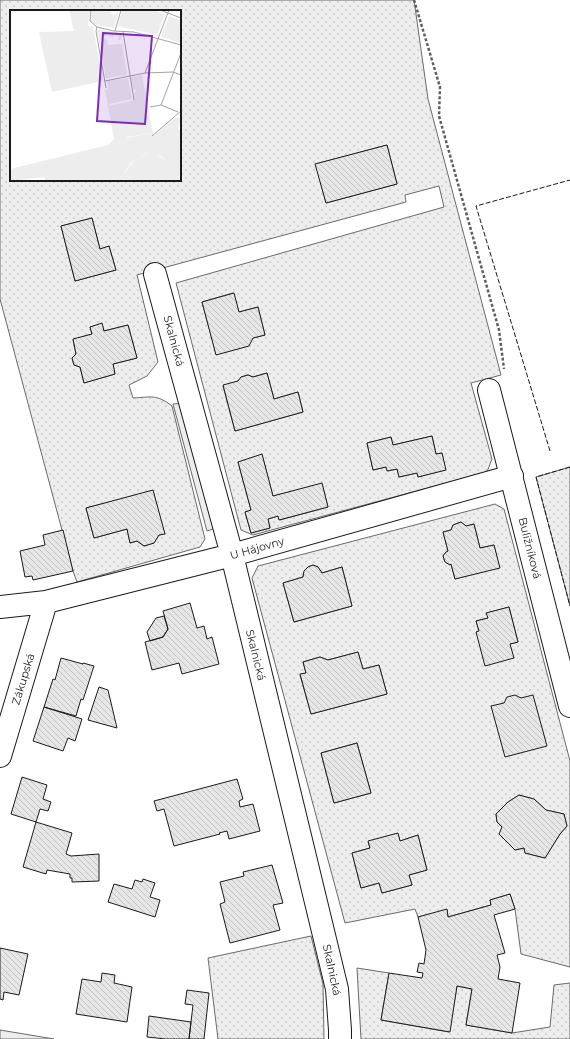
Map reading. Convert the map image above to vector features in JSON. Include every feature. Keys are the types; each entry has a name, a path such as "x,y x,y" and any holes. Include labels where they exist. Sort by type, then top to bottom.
{"street":[{"name":"Skalnická","path":"155,274 232,555 337,989 340,1039"},
{"name":"Buližníková","path":"490,390 570,706"},
{"name":"U Hájovny","path":"0,606 46,602 232,555 512,476"},
{"name":"Zákupská","path":"0,756 46,602"}],"path":[{"path":"414,0 440,87 439,116 499,330 504,373 490,390"}],"shaded area":[{"path":"0,0 414,0 428,99 501,375 471,383 492,459 487,472 253,535 241,530 176,283 444,207 439,186 405,195 406,202 137,275 158,362 147,376 129,385 133,398 154,397 167,402 172,406 205,539 200,547 77,582 0,299","holes":["387,145 397,184 326,203 316,164","92,218 100,249 109,246 116,270 75,281 61,226","233,293 239,312 258,307 265,335 253,338 248,346 216,354 202,302","102,324 104,331 128,325 137,358 113,364 115,374 84,383 80,367 74,365 72,358 76,354 73,340 92,334 90,327","267,373 274,399 298,392 303,412 235,431 223,386 238,381 241,377 248,375 253,377","432,436 436,454 442,453 445,470 418,477 417,473 399,477 397,469 388,471 386,467 373,470 367,443 391,437 393,445","262,455 273,496 322,484 328,507 280,520 278,516 268,519 270,528 251,533 245,512 251,510 238,462","153,491 164,534 159,535 154,543 144,546 137,541 130,543 127,529 94,538 86,508"]},
{"path":"186,403 219,527 207,531 173,404"},
{"path":"570,467 570,606 536,477"},
{"path":"495,504 504,509 570,761 570,967 521,954 515,909 510,894 490,900 491,905 448,917 447,910 418,917 415,909 345,923 252,578 258,566","holes":["461,522 466,526 474,524 480,548 494,545 499,567 455,579 451,564 450,565 445,562 443,556 448,551 443,532 451,530 453,525","313,565 318,567 322,573 342,567 352,606 294,622 283,583 303,577 305,571","509,607 518,642 510,644 479,631 476,621 488,618 487,613","358,652 363,669 379,665 387,694 311,714 300,675 306,673 303,662 320,657 328,660","357,743 371,793 334,803 321,753","519,795 534,799 546,810 564,814 567,826 560,834 545,858 525,853 524,848 515,850 502,827 497,822 496,814 508,802","398,834 400,841 418,835 427,870 409,875 412,885 382,893 379,883 361,888 352,853 370,848 368,842"]},
{"path":"311,936 323,984 324,1039 218,1039 208,958"},
{"path":"357,968 389,973 381,1020 449,1032 457,986 472,989 466,1025 512,1033 550,1027 554,985 570,983 570,1039 361,1039"},
{"path":"0,1030 54,1039 0,1039"}],"building":[{"path":"387,145 397,184 326,203 315,164"},
{"path":"92,218 100,249 109,246 116,270 75,281 61,226"},
{"path":"234,293 239,312 258,307 265,335 253,338 249,346 216,355 202,302"},
{"path":"102,323 104,331 128,325 137,358 113,364 115,374 84,383 80,367 74,365 72,358 76,354 73,339 92,334 90,327"},
{"path":"267,373 274,399 298,392 303,412 235,431 223,385 238,381 241,377 248,375 253,377"},
{"path":"432,436 436,454 442,453 446,470 418,477 417,473 399,477 397,469 387,471 386,467 373,470 367,443 391,437 393,445"},
{"path":"262,454 273,496 322,483 328,507 279,520 278,516 268,519 270,528 251,533 245,512 251,510 238,462"},
{"path":"153,490 165,534 159,535 154,543 144,546 137,541 130,543 127,529 94,538 86,508"},
{"path":"461,522 466,526 474,524 480,548 494,545 500,568 455,579 451,564 450,565 445,562 443,556 448,551 443,532 451,530 453,525"},
{"path":"63,530 73,571 33,580 32,576 25,577 20,551 45,545 43,535"},
{"path":"313,565 318,567 322,573 342,567 352,606 294,622 283,583 303,577 304,571"},
{"path":"190,603 197,628 204,626 207,639 212,637 219,664 182,674 179,663 152,670 145,642 163,637 168,629 163,611"},
{"path":"509,607 518,642 510,644 514,658 485,666 476,632 479,631 476,621 488,618 486,613"},
{"path":"164,616 168,629 163,637 150,641 147,632 156,618"},
{"path":"358,652 363,669 379,665 387,694 311,714 300,674 306,673 303,662 320,657 328,660"},
{"path":"61,658 94,666 76,716 44,707 53,679 55,680"},
{"path":"99,687 108,690 117,728 88,720"},
{"path":"515,695 521,698 533,695 547,746 505,757 491,706 504,703 507,697"},
{"path":"44,707 82,719 75,741 68,738 63,751 33,741"},
{"path":"357,743 371,793 334,803 321,753"},
{"path":"22,777 47,785 43,799 51,802 48,811 40,809 36,822 11,814"},
{"path":"237,779 243,799 239,801 240,807 253,804 260,831 229,839 227,831 174,846 164,809 157,811 154,801"},
{"path":"519,795 534,799 546,810 564,814 567,826 560,834 545,858 525,853 524,848 515,850 499,834 502,827 497,822 496,814 508,802"},
{"path":"36,822 72,833 66,854 71,856 99,854 99,881 72,882 70,874 47,870 46,874 23,867"},
{"path":"398,833 400,841 418,835 427,870 409,875 412,885 382,893 379,883 361,888 352,853 370,848 368,841"},
{"path":"272,865 283,903 273,905 280,930 230,943 220,904 225,902 220,882 244,876 243,872"},
{"path":"143,879 155,883 150,897 160,900 155,917 108,902 114,884 132,889 135,880 142,882"},
{"path":"510,894 515,909 494,915 505,953 497,955 500,967 498,979 520,983 512,1033 466,1025 472,989 457,986 450,1032 381,1020 389,973 422,978 423,973 417,972 419,963 424,964 426,950 418,917 447,909 448,917 491,905 490,900"},
{"path":"0,948 28,954 19,995 4,992 3,1000 0,999"},
{"path":"102,973 115,975 114,983 132,987 127,1022 76,1014 82,979 101,982"},
{"path":"187,990 209,993 204,1039 189,1039 193,1005 185,1004"},
{"path":"149,1016 191,1022 189,1039 147,1037"}],"fence":[{"path":"550,451 476,206 570,180"},
{"path":"570,467 536,477 570,606"}]}
